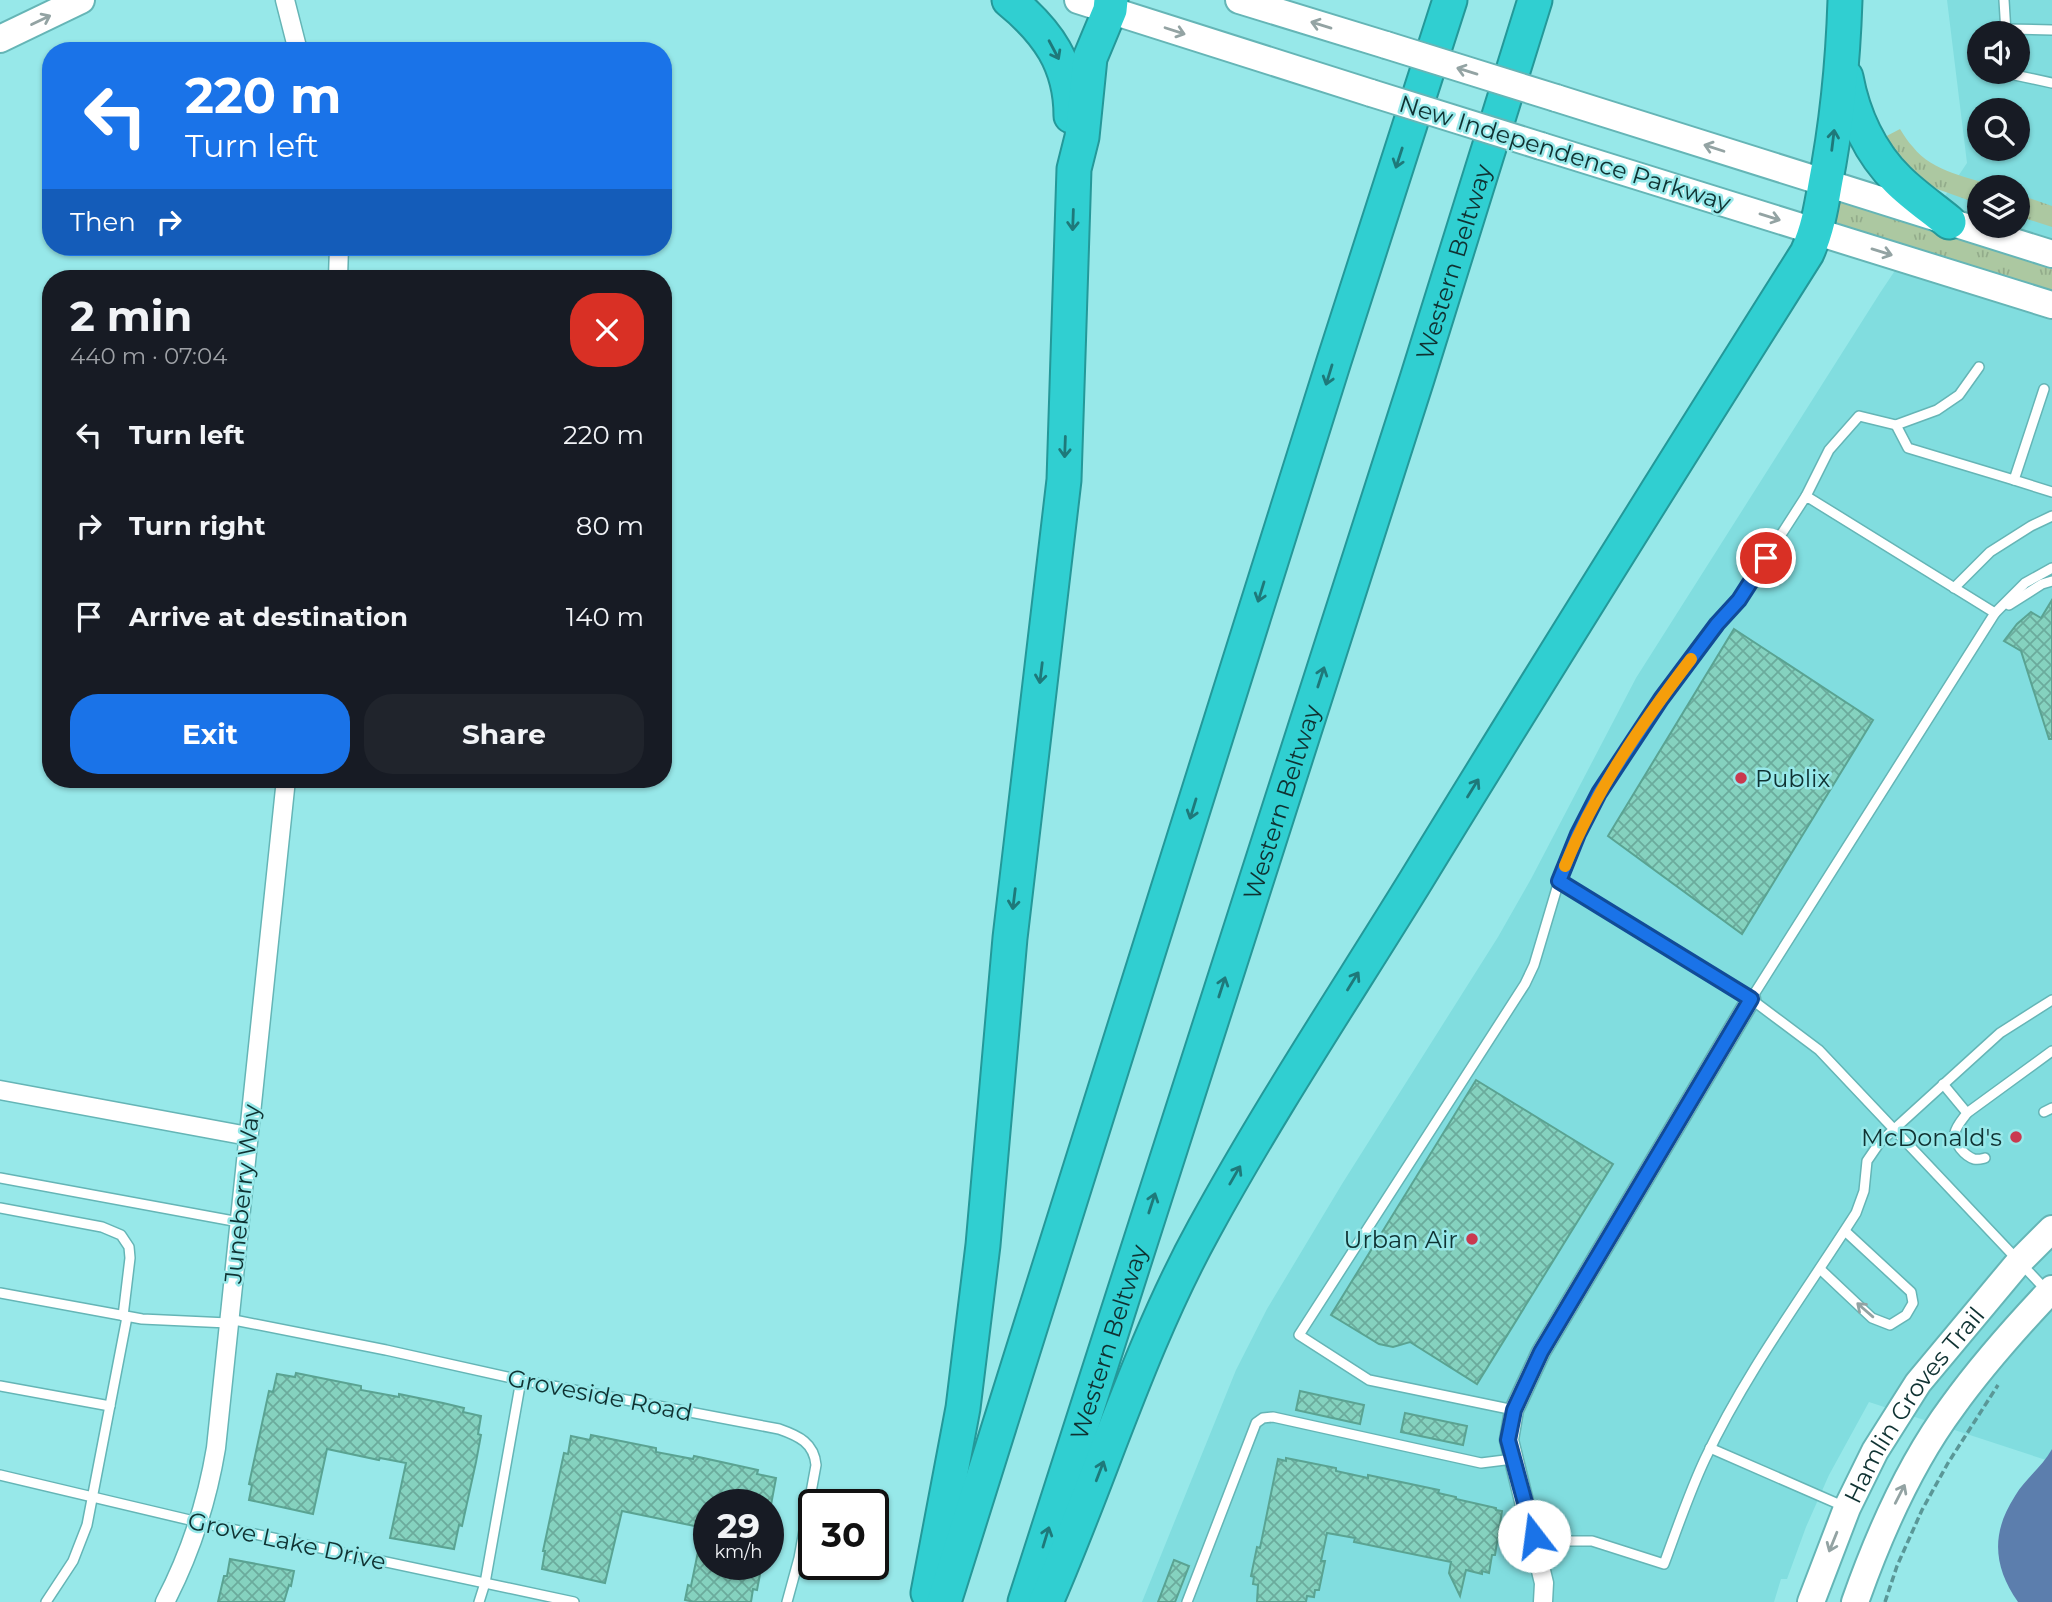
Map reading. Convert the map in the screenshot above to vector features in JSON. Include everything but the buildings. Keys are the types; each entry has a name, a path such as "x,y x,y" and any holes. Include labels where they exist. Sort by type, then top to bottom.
{"highway":[{"path":"926,1602 963,1408 980,1272 1010,938 1064,480 1074,169 1071,111 1066,76 1054,47 1036,23 1009,0"},
{"path":"944,1602 1329,375 1450,0"},
{"name":"Western Beltway","path":"1026,1602 1417,379 1535,0"},
{"path":"1046,1602 1074,1539 1151,1338 1203,1231 1265,1124 1578,616 1807,253 1817,231 1826,183 1843,57 1844,0"},
{"path":"1074,169 1082,137 1090,58 1110,5"},
{"path":"1843,57 1849,92 1858,121 1876,154 1898,180 1949,222"}],"main road":[{"path":"0,39 81,0"},
{"name":"New Independence Parkway","path":"1078,0 1110,5 1371,93 2052,305"},
{"name":"New Independence Parkway","path":"1239,0 2052,254"},
{"name":"Hamlin Groves Trail","path":"1811,1602 1847,1508 1875,1451 1918,1383 2019,1262 2052,1229"},
{"name":"Hamlin Groves Trail","path":"1855,1602 1883,1528 1911,1473 1950,1408 1988,1360 2051,1293"}],"street":[{"path":"285,0 296,42"},
{"name":"Juneberry Way","path":"165,1602 180,1572 198,1522 216,1448 285,788"},
{"path":"1543,1602 1544,1584 1536,1546 1508,1440 1514,1410 1541,1352 1751,999"},
{"path":"0,1090 248,1136"}],"lane":[{"path":"2004,0 2005,21"},
{"path":"2030,30 2052,30"},
{"path":"2030,78 2052,83"},
{"path":"1514,1410 1369,1380 1299,1335 1525,984 1534,965 1559,881 1578,834 1599,793 1661,699 1717,624 1743,595 1806,496 1829,450 1859,416 1896,425 1937,411 1959,395 1979,367"},
{"path":"2014,480 2044,389"},
{"path":"1896,425 1908,448 2052,492"},
{"path":"1806,496 1995,613"},
{"path":"1954,587 1990,552 2052,516"},
{"path":"1751,999 1995,613 2025,583 2052,568"},
{"path":"1995,613 2042,584 2052,581"},
{"path":"1559,881 1751,999 1819,1050 2051,1293"},
{"path":"1536,1546 1565,1541 1592,1541 1664,1564 1710,1448 1743,1388 1856,1213 1864,1191 1867,1161 1880,1142 2000,1033 2052,1000"},
{"path":"1985,1158 1972,1159 1955,1143 1956,1128 1967,1113 2052,1051"},
{"path":"1943,1084 1967,1113"},
{"path":"0,1178 239,1222"},
{"path":"0,1208 102,1227 121,1235 127,1242 130,1253 125,1316 94,1498 78,1549 66,1573 46,1602"},
{"path":"1820,1269 1872,1318 1890,1325 1906,1315 1913,1303 1911,1292 1845,1231"},
{"name":"Groveside Road","path":"0,1293 152,1320 229,1321 373,1347 521,1380 779,1429 793,1434 805,1441 813,1451 816,1465 799,1558 787,1602"},
{"path":"479,1602 485,1583 521,1380"},
{"path":"0,1386 110,1406"},
{"path":"1187,1602 1256,1423 1263,1418 1273,1417 1481,1463 1513,1459"},
{"path":"1710,1448 1847,1508"},
{"name":"Grove Lake Drive","path":"0,1475 198,1522 574,1602"}],"path":[{"path":"1885,1602 1897,1566 1922,1510 1968,1430 1997,1389 2001,1377"}],"shaded area":[{"path":"1947,0 2052,0 2052,1449 2046,1460 1869,1402 1829,1475 1787,1579 1781,1579 1774,1602 1142,1602 1236,1370 1267,1309 1342,1184 1498,937 1636,678 1880,293 1967,163"},
{"path":"2052,1449 2052,1602 2018,1602 2000,1562 1999,1536 2007,1510 2015,1496"}],"green space":[{"path":"1900,129 1921,156 1941,168 1967,177 1967,200 1926,185 1879,140"},
{"path":"2030,198 2052,206 2052,227 2030,220"},
{"path":"1842,201 2052,266 2052,293 1836,225 1832,222 1838,202"}],"slow traffic":[{"path":"1565,866 1599,793 1691,659"}],"place":[{"name":"Publix","path":"1741,778"},
{"name":"McDonald's","path":"2016,1137"},
{"name":"Urban Air","path":"1472,1239"}],"route":[{"path":"1534,1536 1508,1440 1514,1410 1541,1352 1751,999 1559,881 1578,834 1599,793 1661,699 1717,624 1739,600 1766,558"}]}
